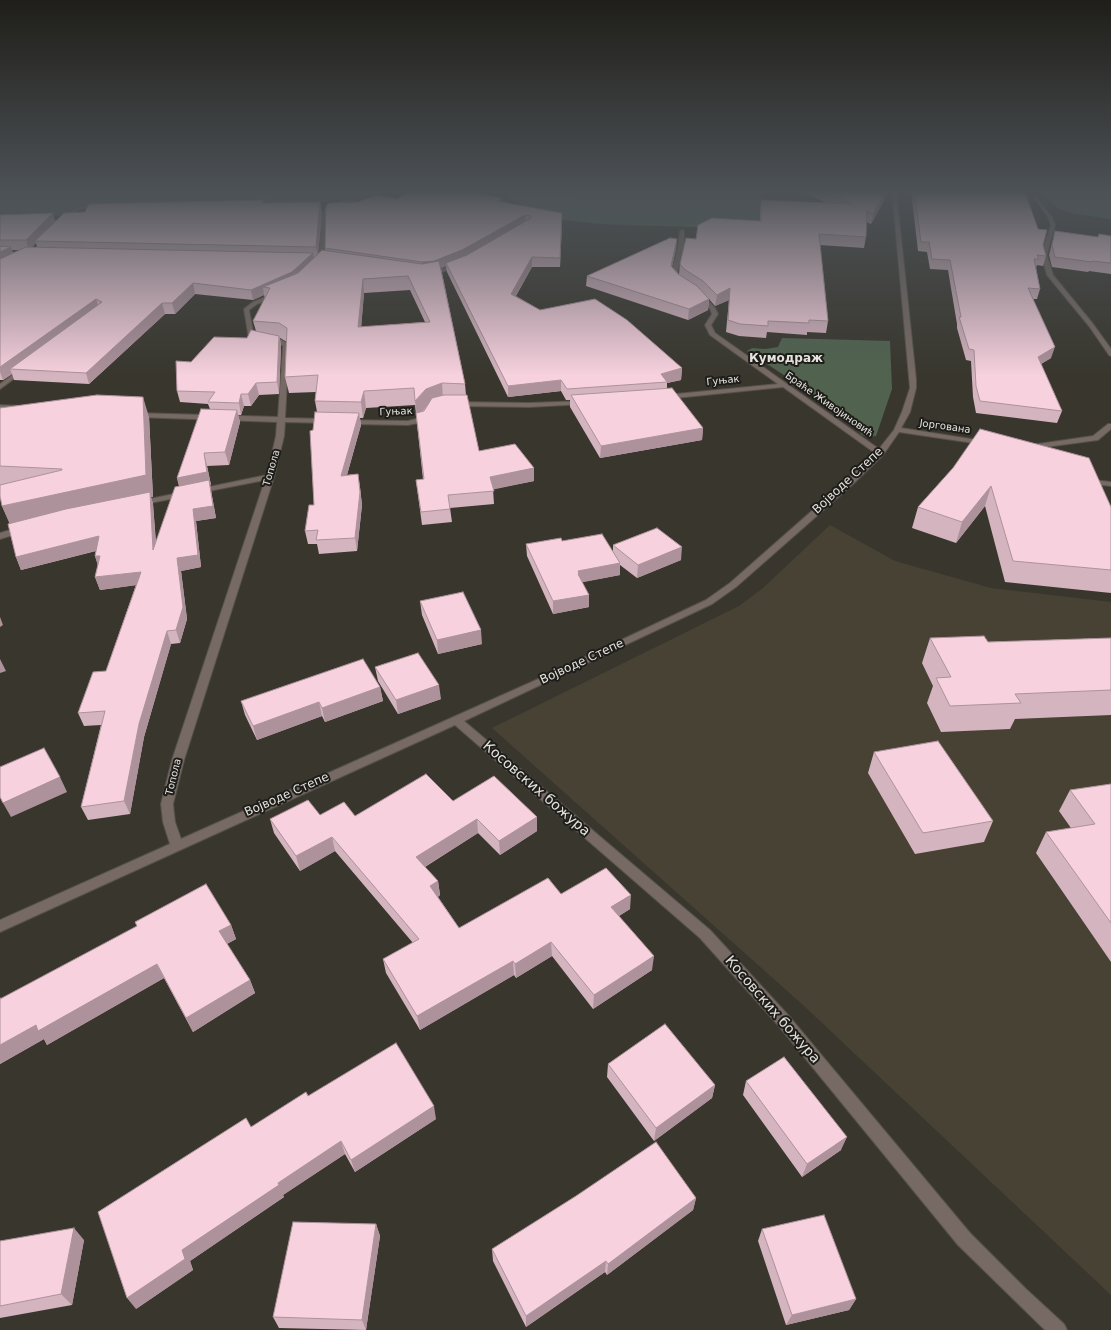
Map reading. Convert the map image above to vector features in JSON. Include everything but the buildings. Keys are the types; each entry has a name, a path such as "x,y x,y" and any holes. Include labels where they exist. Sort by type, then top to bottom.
{"street":[{"path":"318,266 322,260 322,252"},
{"path":"680,252 674,275 680,282 687,286"},
{"name":"Војводе Степе","path":"0,926 456,720 681,616 715,598 733,585 850,482 880,453 897,430 906,412 913,388 900,252"},
{"path":"1045,252 1044,255 1050,275 1091,325 1111,354"},
{"path":"314,260 330,261"},
{"path":"423,275 436,273 465,262"},
{"name":"Браће Живојиновић","path":"695,291 713,309 714,314 708,325 712,334 880,453"},
{"name":"Топола","path":"177,845 169,822 167,804 178,760 276,458 282,420 286,345 282,342 251,338 246,310 255,303 282,292"},
{"path":"0,387 32,364"},
{"name":"Гуњак","path":"658,397 785,385"},
{"path":"451,403 529,405 596,402"},
{"path":"0,407 30,408"},
{"name":"Гуњак","path":"128,414 408,423 421,420 430,408"},
{"path":"1042,455 1022,448 1095,438 1111,426"},
{"name":"Јоргована","path":"897,430 989,444"},
{"path":"1090,476 1104,494"},
{"path":"132,505 270,477"},
{"path":"1096,482 1111,484"},
{"path":"0,536 35,526"},
{"name":"Косовских божура","path":"456,720 705,934 783,1020 964,1239 1020,1295 1058,1330"}],"shaded area":[{"path":"830,525 895,561 991,588 1111,602 1111,1295 803,1005 492,728 739,606 763,588"}],"green space":[{"path":"782,338 890,341 892,389 876,436 868,437 862,435 851,423 819,398 747,351 752,348 765,349 778,347"}],"district":[{"name":"Кумодраж","path":"786,359"}]}
